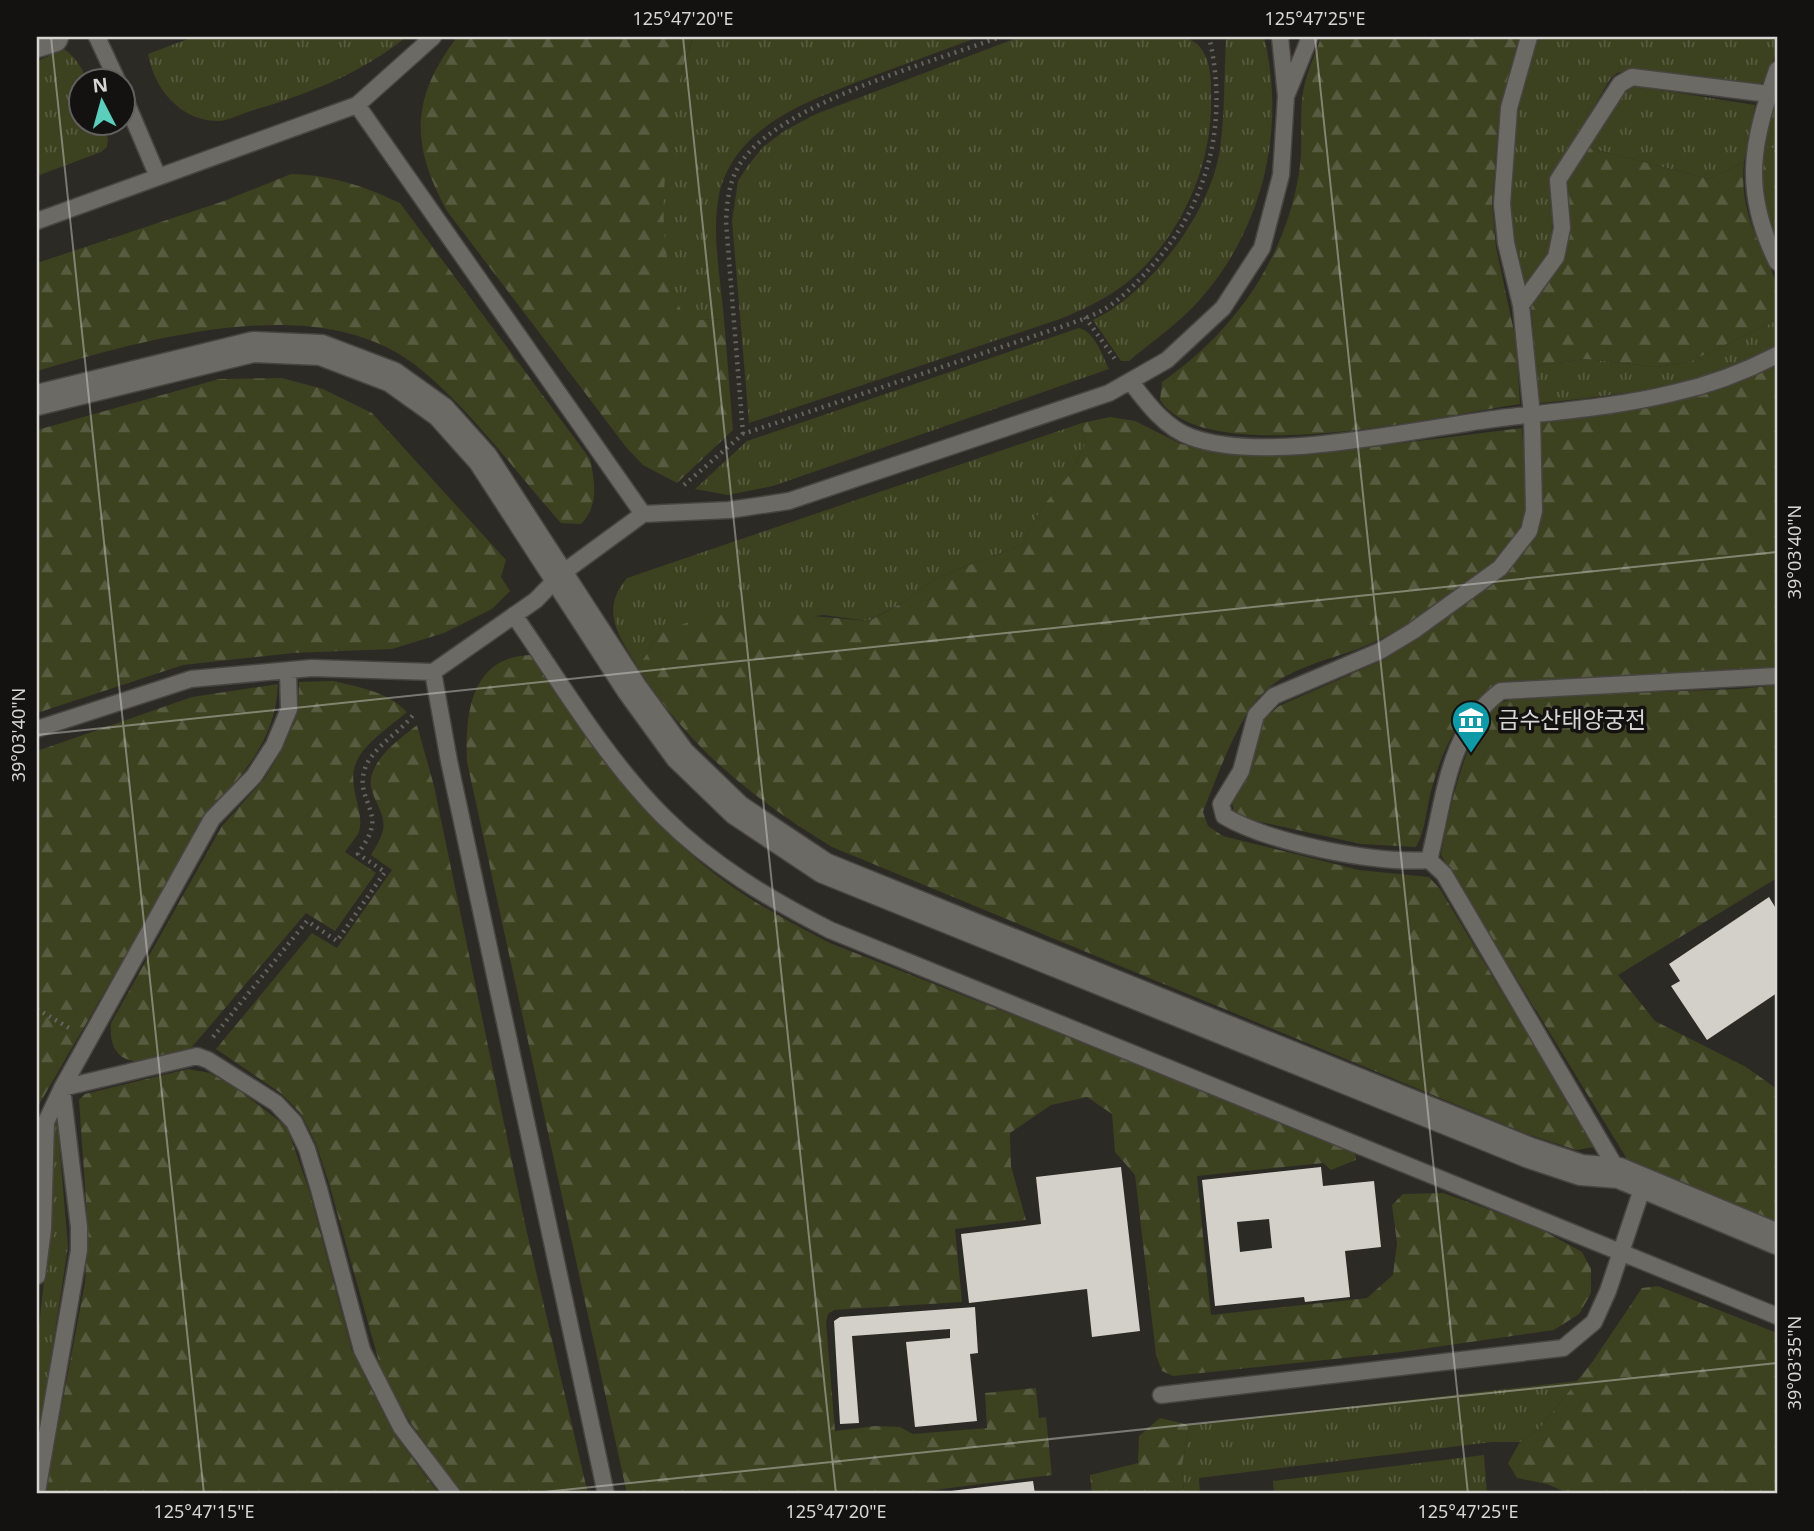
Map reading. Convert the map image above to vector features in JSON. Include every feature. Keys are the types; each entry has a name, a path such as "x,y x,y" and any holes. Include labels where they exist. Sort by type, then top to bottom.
{"street":[{"path":"37,42 53,37"},
{"path":"37,400 253,346 321,350 392,377 441,412 483,459 561,574 632,689 680,755 737,810 824,868 1530,1153 1581,1170 1631,1178 1777,1238"}],"lane":[{"path":"97,37 110,66"},
{"path":"37,221 356,105 433,37"},
{"path":"37,729 191,679 312,668 433,672 536,600 561,574 643,514 729,510 789,501 1109,393 1167,360 1223,308 1262,248 1281,175 1286,96 1280,37"},
{"path":"1286,96 1310,37"},
{"path":"1161,1395 1563,1348 1594,1322 1621,1252 1631,1178 1444,874 1429,860 1359,858 1242,827 1224,816 1221,804 1241,771 1256,715 1274,696 1380,651 1413,631 1500,568 1529,531 1534,511 1532,415 1521,305 1506,243 1502,204 1509,108 1529,37"},
{"path":"1777,70 1773,94 1754,146 1752,178 1766,235 1777,262"},
{"path":"1521,305 1556,257 1562,228 1558,180 1620,84 1632,77 1773,94"},
{"path":"356,105 643,514"},
{"path":"136,125 158,177"},
{"path":"1130,381 1156,413 1190,437 1230,446 1311,445 1616,406 1675,393 1734,375 1777,355"},
{"path":"514,615 619,765 663,816 708,855 770,900 830,930 1777,1316"},
{"path":"37,1276 43,1229 46,1122 88,1039 212,819 254,776 274,745 289,709 288,671"},
{"path":"433,672 449,761 606,1494"},
{"path":"1429,860 1443,788 1458,744 1484,704 1501,691 1777,676"},
{"path":"62,1088 197,1056 276,1103 294,1122 315,1175 362,1350 401,1427 452,1494"},
{"path":"37,1492 79,1250 79,1227 62,1088"}],"path":[{"path":"743,434 726,222 727,199 742,161 780,125 812,108 1000,37"},
{"path":"643,514 686,484 743,434 1085,317 1102,310 1137,282 1168,249 1187,219 1214,150 1218,113 1216,75 1209,37"},
{"path":"1085,317 1130,381"},
{"path":"197,1056 307,922 337,941 385,872 358,854 371,831 372,821 363,791 362,776 380,747 412,718 433,672"},
{"path":"37,1009 88,1039"}],"green space":[{"path":"193,37 406,37 370,62 332,82 220,121 193,116 181,109 163,90 151,67 148,54"},
{"path":"457,37 694,37 682,72 670,136 664,188 665,240 674,291 683,316 702,320 724,319 733,430 677,483 643,465 626,447 447,211 435,187 426,164 422,143 424,101 431,80"},
{"path":"694,37 979,37 805,104 760,131 742,149 728,170 717,210 716,241 724,319 702,320 683,317 669,281 664,256 663,225 663,192 671,123 677,90"},
{"path":"1019,37 1186,37 1203,51 1211,79 1208,142 1194,190 1170,234 1129,281 1111,294 1060,319 749,423 732,221 738,181 747,167 762,148 784,131 816,114"},
{"path":"1226,37 1264,37 1270,73 1270,144 1263,180 1252,214 1237,247 1194,306 1129,361 1121,361 1093,320 1136,291 1156,271 1191,224 1204,198 1220,149"},
{"path":"1321,37 1520,37 1500,107 1492,204 1496,247 1516,341 1520,404 1385,426 1329,433 1274,435 1225,432 1186,421 1160,400 1162,382 1188,363 1211,341 1252,292 1282,235 1299,173 1304,87"},
{"path":"1536,37 1777,37 1773,62 1760,85 1632,70 1617,73 1610,79 1554,176 1551,249 1524,288 1507,203 1516,103"},
{"path":"51,42 64,49 80,66 66,66 66,136 107,136 108,139 107,147 101,152 37,176 37,61 49,56"},
{"path":"1635,86 1755,105 1744,162 1709,179 1586,147 1624,92"},
{"path":"1777,108 1777,149 1762,147 1773,109"},
{"path":"1586,147 1709,179 1744,162 1747,211 1777,286 1777,320 1689,362 1658,367 1586,359 1536,366 1531,306 1544,285 1566,185"},
{"path":"1762,147 1777,149 1777,245 1763,198"},
{"path":"291,174 347,182 400,203 590,459 594,485 593,502 581,524 561,523 463,409 420,369 399,354 359,336 315,327 268,325 219,329 123,347 37,371 37,263 224,201"},
{"path":"1777,320 1777,346 1721,371 1631,392 1540,403 1536,366 1586,359 1658,367 1689,362"},
{"path":"1079,328 1094,339 1109,369 773,486 728,495 695,489 747,441"},
{"path":"1777,365 1777,667 1497,684 1465,715 1449,741 1438,769 1416,847 1361,844 1247,819 1234,812 1232,803 1250,773 1262,721 1279,706 1383,660 1470,601 1524,553 1535,533 1542,510 1541,422 1601,415 1692,397 1721,389"},
{"path":"282,378 323,389 372,413 506,560 501,577 510,591 492,609 444,633 392,649 293,653 183,665 37,713 37,430 219,379"},
{"path":"1110,417 1135,421 1181,444 1227,454 1314,454 1522,428 1526,505 1519,529 1508,546 1471,581 1423,615 1377,641 1320,661 1272,685 1244,718 1203,812 1208,826 1223,836 1359,870 1429,877 1440,889 1595,1147 1576,1150 1527,1134 832,847 775,809 724,769 679,723 638,668 659,634 723,608 869,621 904,602 938,577 1022,545 1042,507 1070,474 1086,443 1082,423"},
{"path":"1082,423 1086,443 1070,474 1042,507 1022,545 938,577 904,602 868,621 824,615 659,634 638,668 619,634 613,612 614,601 627,578"},
{"path":"530,655 540,662 614,766 655,817 700,862 763,906 830,943 1349,1147 1355,1153 1356,1160 1331,1170 1323,1163 1197,1176 1211,1315 1367,1298 1393,1275 1397,1243 1392,1205 1403,1194 1443,1193 1535,1226 1582,1252 1591,1269 1591,1293 1579,1314 1554,1330 1401,1352 1173,1376 1162,1371 1156,1355 1135,1175 1115,1152 1112,1114 1087,1097 1051,1105 1010,1133 1011,1166 1026,1220 955,1229 962,1302 834,1310 828,1314 826,1322 835,1431 875,1426 900,1427 913,1434 987,1428 985,1393 1036,1388 1039,1418 1046,1417 1052,1475 927,1491 924,1494 627,1494 467,762 470,708 483,677 510,658"},
{"path":"333,681 382,695 407,712 365,749 354,772 360,826 358,834 345,852 376,873 335,931 306,913 192,1047 151,1061 137,1062 126,1059 117,1052 112,1040 111,1023 222,826 265,778 284,746 298,711 299,682"},
{"path":"278,684 271,722 255,755 208,814 37,1108 37,751 192,697"},
{"path":"1777,685 1777,878 1618,975 1655,1021 1746,1067 1777,1089 1777,1222 1627,1159 1441,855 1454,795 1469,748 1479,727 1491,711 1504,702 1537,696 1739,689"},
{"path":"417,725 434,786 525,1224 588,1494 462,1494 410,1422 383,1376 328,1180 316,1144 301,1114 282,1094 216,1049 312,933 337,948 392,870 371,855 381,837 384,823 372,791 371,778 383,755"},
{"path":"188,1069 210,1073 239,1090 287,1127 309,1190 352,1351 393,1432 439,1494 45,1494 85,1283 88,1230 79,1100 85,1094"},
{"path":"57,1117 68,1247 37,1449 37,1343 50,1228 52,1123"},
{"path":"1658,1286 1777,1333 1777,1494 1570,1494 1547,1484 1517,1478 1508,1463 1520,1442 1540,1428 1593,1361 1642,1288"},
{"path":"1577,1381 1540,1428 1520,1442 1492,1442 1199,1478 1200,1494 1184,1494 1182,1466 1189,1425"},
{"path":"1160,1418 1189,1425 1182,1466 1184,1494 1092,1494 1090,1475 1138,1463 1139,1436"},
{"path":"1484,1455 1487,1494 1274,1494 1273,1481"}],"building":[{"path":"1769,897 1775,907 1777,905 1777,993 1707,1040 1671,986 1680,981 1669,964"},
{"path":"1121,1167 1140,1331 1092,1337 1087,1289 969,1303 961,1234 1041,1224 1036,1177"},
{"path":"1321,1167 1323,1186 1374,1181 1381,1247 1345,1251 1350,1297 1305,1302 1304,1297 1215,1306 1202,1180","holes":["1269,1219 1272,1248 1240,1252 1237,1222"]},
{"path":"975,1307 978,1353 970,1354 977,1421 915,1427 906,1342 950,1338 950,1329 852,1336 859,1423 840,1424 834,1321 840,1317"},
{"path":"1033,1481 1035,1494 943,1494 943,1492"}],"place":[{"name":"금수산태양궁전","path":"1471,754"}]}
